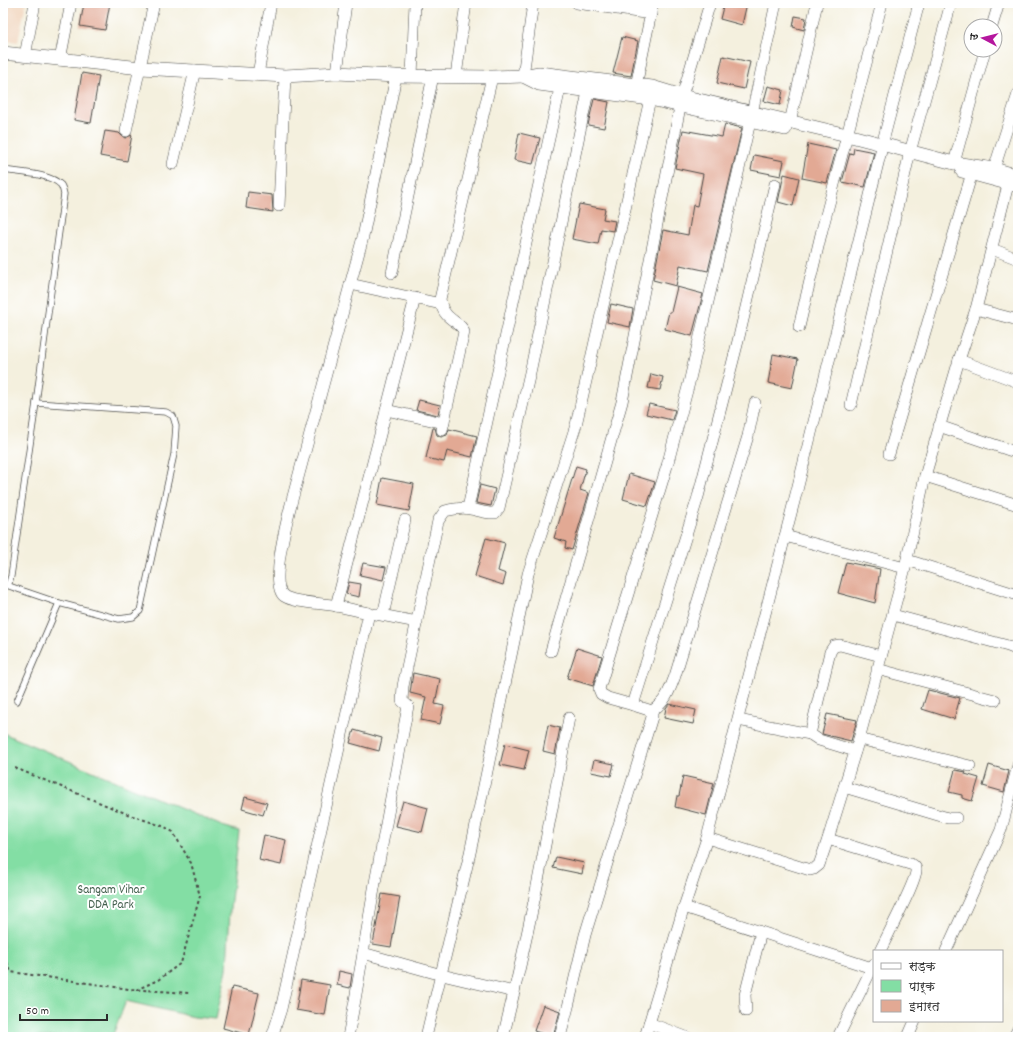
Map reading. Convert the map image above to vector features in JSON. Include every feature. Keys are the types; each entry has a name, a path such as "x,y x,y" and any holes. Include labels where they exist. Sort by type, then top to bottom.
{"street":[{"path":"25,56 35,3"},
{"path":"60,60 71,3"},
{"path":"126,132 154,3"},
{"path":"258,74 271,3"},
{"path":"338,73 346,3"},
{"path":"412,76 415,3"},
{"path":"456,76 466,3"},
{"path":"522,76 534,3"},
{"path":"577,3 650,14"},
{"path":"636,86 653,3"},
{"path":"551,651 622,402 681,101 710,3"},
{"path":"652,711 608,698 601,694 599,689 667,466 689,382 776,3"},
{"path":"790,122 817,3"},
{"path":"799,327 822,230 882,3"},
{"path":"645,1037 684,907 707,838 785,536 919,3"},
{"path":"851,405 909,156 951,3"},
{"path":"994,18 998,3"},
{"path":"3,53 141,68 285,76 338,73 396,76 522,76 539,84 562,82 589,85 652,87 681,101"},
{"path":"954,163 983,58"},
{"path":"173,164 195,70"},
{"path":"279,206 285,76"},
{"path":"396,76 363,237 283,538 278,585 280,591 284,595 293,599 417,622"},
{"path":"392,273 433,76"},
{"path":"386,410 443,426 464,332 463,328 446,315 440,299 492,77"},
{"path":"468,508 562,82"},
{"path":"589,85 650,99 681,101 1014,180"},
{"path":"348,1037 374,883 408,706 402,701 403,686 438,521 445,511 454,509 468,508 489,513 495,512 499,508 531,368 589,85"},
{"path":"994,169 1018,94"},
{"path":"426,1037 470,853 528,574 576,425 650,99"},
{"path":"751,117 790,122 846,139"},
{"path":"909,156 954,163 973,170 994,169 1014,180"},
{"path":"889,454 973,170"},
{"path":"707,838 812,870 819,865 859,739 893,615 906,564 924,476 958,360 976,309 992,248 1014,180"},
{"path":"633,705 698,497 738,341 775,184"},
{"path":"992,248 1018,259"},
{"path":"350,284 441,304"},
{"path":"336,606 415,298"},
{"path":"976,309 1018,320"},
{"path":"958,360 1018,382"},
{"path":"652,711 662,704 669,693 675,676 746,443 755,403"},
{"path":"939,426 1018,453"},
{"path":"924,476 1018,505"},
{"path":"383,615 404,520"},
{"path":"785,536 906,564 1018,595"},
{"path":"272,1037 283,1001 369,613"},
{"path":"893,615 1018,650"},
{"path":"810,734 830,652 834,646 840,645 881,656"},
{"path":"877,669 995,700"},
{"path":"560,1037 585,935 652,717 652,711"},
{"path":"503,1037 534,897 569,718"},
{"path":"738,720 810,734 818,740 855,751"},
{"path":"859,739 970,766"},
{"path":"946,950 1001,830 1018,765"},
{"path":"844,787 948,818 956,818"},
{"path":"828,839 913,865 916,869 911,887 880,950"},
{"path":"684,907 873,966 838,1037"},
{"path":"746,1010 745,995 761,932"},
{"path":"363,953 442,975 514,992"},
{"path":"908,1037 915,1022"},
{"path":"649,1023 686,1037"},
{"path":"1014,1037 1018,1029"}],"lane":[{"path":"3,170 38,175 53,180 62,186 64,194 11,576 9,583 4,586"},
{"path":"4,586 119,619 133,617 140,611 174,454 176,426 173,416 166,412 36,403"},
{"path":"17,700 59,603"}],"path":[{"path":"15,768 130,815 165,827 173,832 191,863 200,896 181,963 158,980 136,990"},
{"path":"3,951 11,972 136,990 189,993"}],"shaded area":[{"path":"3,3 26,3 18,42 3,40"}],"green space":[{"name":"Sangam Vihar DDA Park","path":"3,733 222,826 239,831 230,909 227,969 216,1019 194,1017 126,1001 112,1037 3,1037"}],"building":[{"path":"84,3 110,3 105,30 80,26"},
{"path":"724,3 747,3 742,25 720,19"},
{"path":"795,16 806,18 804,30 793,27"},
{"path":"622,37 638,41 631,76 613,73"},
{"path":"723,56 750,62 744,89 717,83"},
{"path":"82,73 99,76 91,123 74,120"},
{"path":"768,86 783,90 780,105 764,101"},
{"path":"594,99 609,102 604,128 588,125"},
{"path":"725,124 742,128 708,271 680,265 676,286 653,280 663,230 688,235 693,205 697,206 703,174 675,168 683,130 722,137"},
{"path":"105,131 119,133 125,138 132,135 127,161 100,156"},
{"path":"519,133 540,138 533,164 514,160"},
{"path":"808,144 836,150 827,183 802,178"},
{"path":"854,148 874,152 865,187 842,182 850,153 853,154"},
{"path":"754,155 784,161 781,176 751,170"},
{"path":"784,174 799,178 793,206 778,202"},
{"path":"248,192 272,195 273,212 246,208"},
{"path":"579,204 605,209 603,219 615,221 613,231 601,229 598,244 572,239"},
{"path":"677,287 703,294 692,336 665,329"},
{"path":"611,304 633,309 630,327 607,322"},
{"path":"773,354 798,359 792,388 768,383"},
{"path":"651,374 663,377 660,390 648,388"},
{"path":"419,400 440,405 438,415 416,410"},
{"path":"649,404 675,410 672,420 646,414"},
{"path":"433,428 435,428 437,435 441,437 447,435 449,429 477,436 472,457 447,451 444,462 426,458"},
{"path":"576,466 586,469 580,490 589,493 572,550 565,548 566,542 554,538"},
{"path":"629,474 655,482 647,506 623,499"},
{"path":"382,478 414,484 409,511 377,505"},
{"path":"480,485 495,489 491,506 476,503"},
{"path":"486,538 505,543 498,571 506,574 503,585 475,576"},
{"path":"846,562 880,569 875,603 838,593"},
{"path":"363,563 386,567 383,580 360,575"},
{"path":"349,582 361,584 359,597 346,594"},
{"path":"577,648 602,656 593,686 567,678"},
{"path":"413,673 440,679 435,704 444,706 440,724 421,720 426,697 410,693"},
{"path":"928,690 960,698 954,719 922,709"},
{"path":"669,704 696,710 693,724 664,718 666,708"},
{"path":"827,714 857,720 851,741 822,734"},
{"path":"548,725 560,728 555,754 543,751"},
{"path":"354,730 382,738 379,751 350,743"},
{"path":"505,744 529,750 524,770 500,765"},
{"path":"594,760 614,764 611,776 591,772"},
{"path":"989,765 1009,771 1004,792 983,786"},
{"path":"955,770 966,772 965,774 979,778 972,801 962,798 962,795 949,792"},
{"path":"683,776 714,783 706,815 675,807"},
{"path":"245,797 267,803 263,815 242,809"},
{"path":"403,801 428,808 422,832 396,826"},
{"path":"264,835 286,840 281,865 259,860"},
{"path":"556,857 584,863 582,874 553,868"},
{"path":"382,894 400,897 391,947 373,944"},
{"path":"339,971 352,974 350,988 337,985"},
{"path":"301,980 330,985 325,1015 296,1010"},
{"path":"232,987 259,993 249,1035 223,1028"},
{"path":"543,1005 560,1011 553,1037 534,1031"}]}
